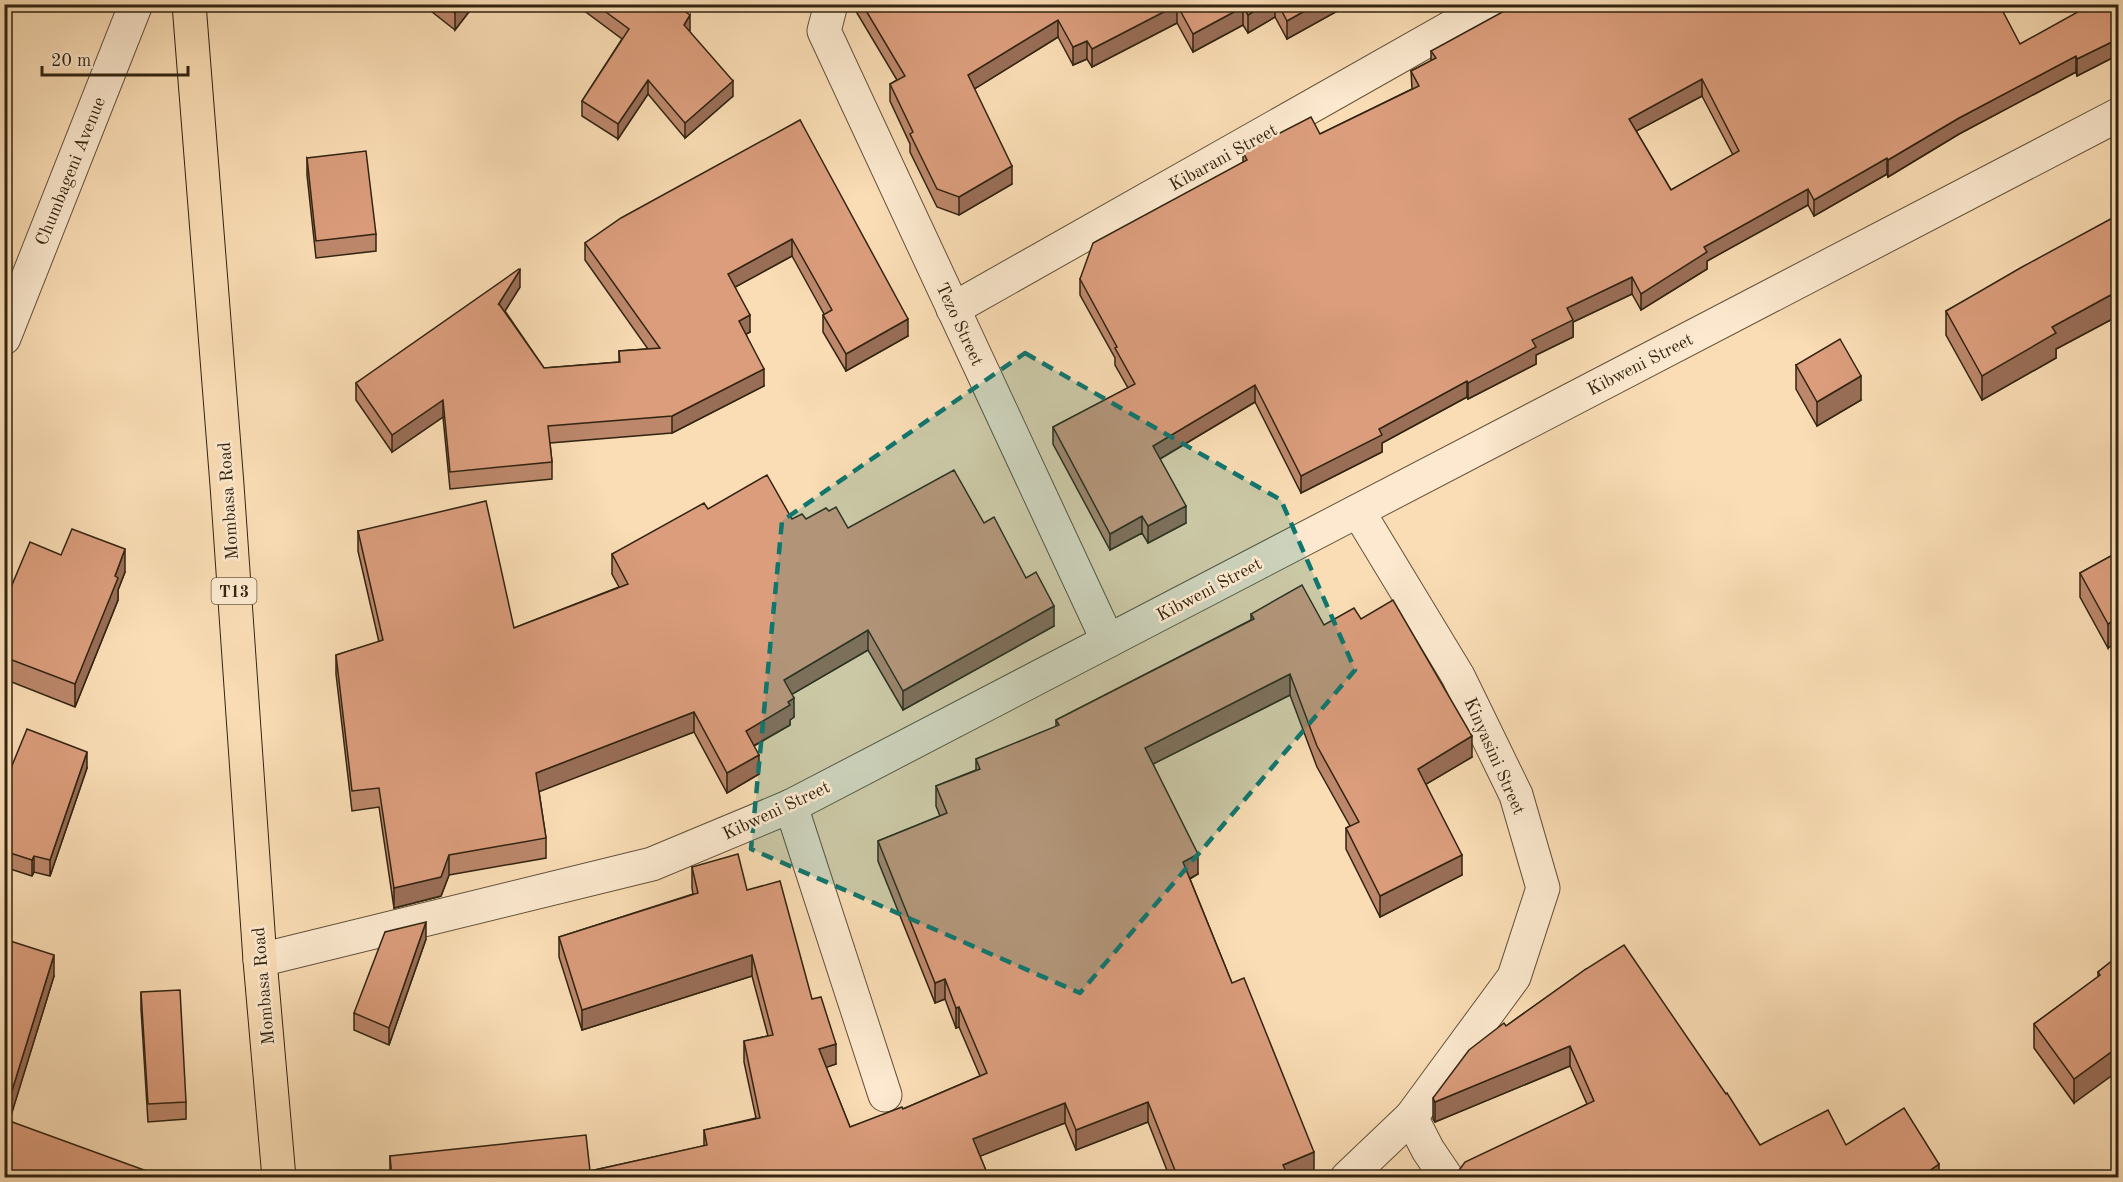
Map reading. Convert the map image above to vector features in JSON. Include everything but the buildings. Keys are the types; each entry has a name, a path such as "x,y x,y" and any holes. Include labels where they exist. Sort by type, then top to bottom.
{"highway":[{"name":"Mombasa Road","path":"189,4 227,485 260,960 279,1178"}],"street":[{"name":"Chumbageni Avenue","path":"4,338 136,4"},
{"name":"Tezo Street","path":"831,4 824,31 1108,641"},
{"name":"Kibarani Street","path":"953,309 1492,4"},
{"name":"Kibweni Street","path":"260,960 652,864 791,806 2118,115"},
{"name":"Kinyasini Street","path":"1347,1178 1412,1117 1514,977 1543,888 1516,795 1458,676 1358,511"},
{"path":"791,806 885,1095"},
{"path":"1412,1117 1428,1150 1447,1178"}],"highlighted area":[{"path":"1025,353 1281,500 1355,670 1080,993 751,849 782,521"}]}
